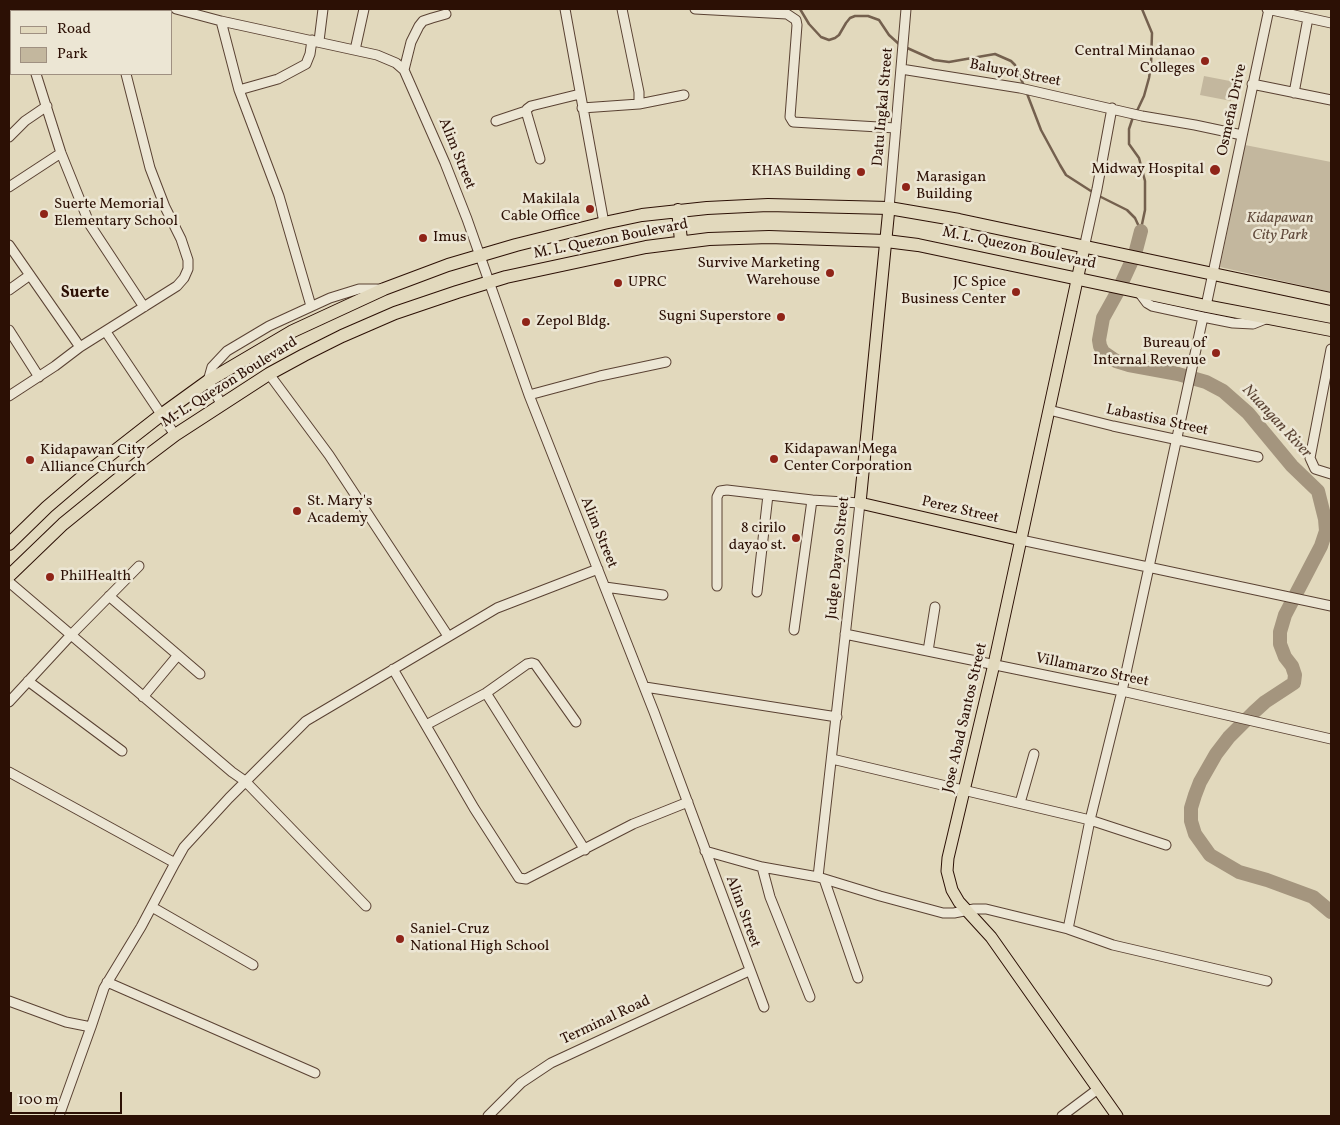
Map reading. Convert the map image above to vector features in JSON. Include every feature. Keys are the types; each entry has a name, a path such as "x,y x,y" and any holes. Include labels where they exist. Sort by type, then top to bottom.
{"highway":[{"name":"M. L. Quezon Boulevard","path":"9,544 88,472 161,415 208,381 293,331 384,289 448,264 604,222 678,210 768,205 889,208 959,220 1331,300"},
{"path":"678,210 681,241"},
{"name":"M. L. Quezon Boulevard","path":"9,576 63,524 175,435 269,374 304,354 395,313 489,282 609,254 681,241 769,237 886,241 953,251 1137,291 1205,311 1270,317 1331,330"}],"main road":[{"name":"Judge Dayao Street","path":"860,503 889,208"},
{"name":"Jose Abad Santos Street","path":"1084,248 994,664 948,858 947,871 952,890 967,911 991,937 1117,1116"},
{"name":"Perez Street","path":"860,503 1021,540"}],"street":[{"path":"176,9 221,21 356,50 388,59 404,70 411,42 419,26 423,21 446,14"},
{"path":"239,90 278,78 306,64 315,41 323,9"},
{"path":"356,50 364,9"},
{"path":"565,9 604,222"},
{"path":"622,9 639,92 639,104"},
{"name":"Datu Ingkal Street","path":"889,208 906,9"},
{"path":"1268,9 1331,23"},
{"name":"Osmeña Drive","path":"1068,929 1090,820 1150,567 1268,9"},
{"path":"695,10 788,14 796,20 790,117 793,122 896,128"},
{"path":"1294,93 1308,18"},
{"path":"221,21 239,90 279,196 311,306"},
{"name":"Baluyot Street","path":"901,69 1020,88 1142,116 1195,124 1242,135"},
{"name":"Alim Street","path":"404,70 445,163 529,394 644,687 764,1008"},
{"path":"36,75 61,153 90,226 144,307"},
{"path":"9,396 80,347 177,286 184,278 188,269 188,260 181,239 165,207 150,168 126,75"},
{"path":"1252,84 1331,100"},
{"path":"496,121 526,110 531,106 580,94"},
{"path":"582,108 639,104 684,95"},
{"path":"9,137 25,121 46,106"},
{"path":"1084,248 1112,108"},
{"path":"526,110 540,159"},
{"path":"9,187 61,153"},
{"path":"9,245 80,347"},
{"path":"9,290 30,275"},
{"path":"222,405 208,381 212,367 227,351 270,326 311,306 359,289 384,289"},
{"path":"9,330 39,376"},
{"path":"106,332 175,435"},
{"path":"1331,350 1310,458 1315,469 1331,474"},
{"path":"529,394 666,362"},
{"path":"269,374 329,455 448,636"},
{"name":"Labastisa Street","path":"1050,410 1258,458"},
{"name":"Perez Street","path":"717,586 717,497 719,492 727,490 812,500 860,503"},
{"path":"757,592 768,495"},
{"path":"794,630 812,500"},
{"name":"Judge Dayao Street","path":"821,878 860,503"},
{"name":"Perez Street","path":"1021,540 1331,606"},
{"path":"9,702 70,636 139,566"},
{"path":"58,1116 107,982 141,927 175,862 189,841 245,781 306,722 393,669 497,608 598,569"},
{"path":"9,582 70,636 245,781 366,906"},
{"path":"605,587 663,595"},
{"path":"109,596 200,674"},
{"path":"928,651 935,607"},
{"name":"Villamarzo Street","path":"846,634 1122,691 1331,740"},
{"path":"143,697 178,655"},
{"path":"426,725 486,693 527,664 532,663 576,722"},
{"path":"393,669 474,808 519,878 526,879 633,824 688,802"},
{"path":"28,681 122,751"},
{"path":"644,687 837,717"},
{"path":"486,693 585,850"},
{"path":"1020,803 1034,754"},
{"path":"832,759 1090,820 1166,845"},
{"path":"9,772 175,862"},
{"path":"705,851 762,867 821,878 880,896 943,912 954,913 986,909 1068,929 1113,945 1268,981"},
{"path":"762,867 770,897 810,997"},
{"path":"821,878 858,978"},
{"path":"152,907 253,965"},
{"name":"Terminal Road","path":"488,1116 522,1083 550,1063 749,971"},
{"path":"107,982 315,1073"},
{"path":"9,1001 66,1022 91,1027"},
{"path":"1062,1116 1098,1089"}],"green space":[{"path":"1204,76 1235,82 1231,101 1200,95"},
{"name":"Kidapawan City Park","path":"1245,145 1331,162 1331,292 1220,267"}],"waterway":[{"path":"800,9 809,24 821,37 829,40 839,35 850,18 868,16 879,20 889,35 900,45"},
{"name":"Nuangan River","path":"1136,113 1144,96 1151,65 1152,33 1142,9"},
{"path":"905,47 934,60 949,62 995,54 1011,61 1015,65 1024,86"},
{"path":"1026,91 1041,130 1066,175 1094,193"},
{"name":"Nuangan River","path":"1133,117 1129,129 1129,144 1139,158 1145,181 1145,210 1141,229"},
{"path":"1099,196 1127,210 1135,218 1141,231"},
{"name":"Nuangan River","path":"1141,231 1135,254 1103,318 1099,340 1103,352 1116,361 1178,374 1206,382 1223,391 1248,413 1292,466 1318,491 1325,519 1326,531 1321,546 1285,615 1280,632 1280,644 1285,657 1292,666 1295,675 1294,683 1265,702 1254,712 1229,737 1216,754 1195,795 1191,808 1191,821 1195,834 1210,855 1239,872 1313,897 1331,912"}],"place":[{"name":"Central Mindanao Colleges","path":"1205,61"},
{"name":"Midway Hospital","path":"1215,170"},
{"name":"KHAS Building","path":"861,172"},
{"name":"Marasigan Building","path":"906,187"},
{"name":"Makilala Cable Office","path":"590,209"},
{"name":"Suerte Memorial Elementary School","path":"44,214"},
{"name":"Imus","path":"423,238"},
{"name":"Survive Marketing Warehouse","path":"830,273"},
{"name":"UPRC","path":"618,283"},
{"name":"JC Spice Business Center","path":"1016,292"},
{"name":"Sugni Superstore","path":"781,317"},
{"name":"Zepol Bldg.","path":"526,322"},
{"name":"Bureau of Internal Revenue","path":"1216,353"},
{"name":"Kidapawan Mega Center Corporation","path":"774,459"},
{"name":"Kidapawan City Alliance Church","path":"30,460"},
{"name":"St. Mary's Academy","path":"297,511"},
{"name":"8 cirilo dayao st.","path":"796,538"},
{"name":"PhilHealth","path":"50,577"},
{"name":"Saniel-Cruz National High School","path":"400,939"}],"district":[{"name":"Suerte","path":"85,294"}]}
